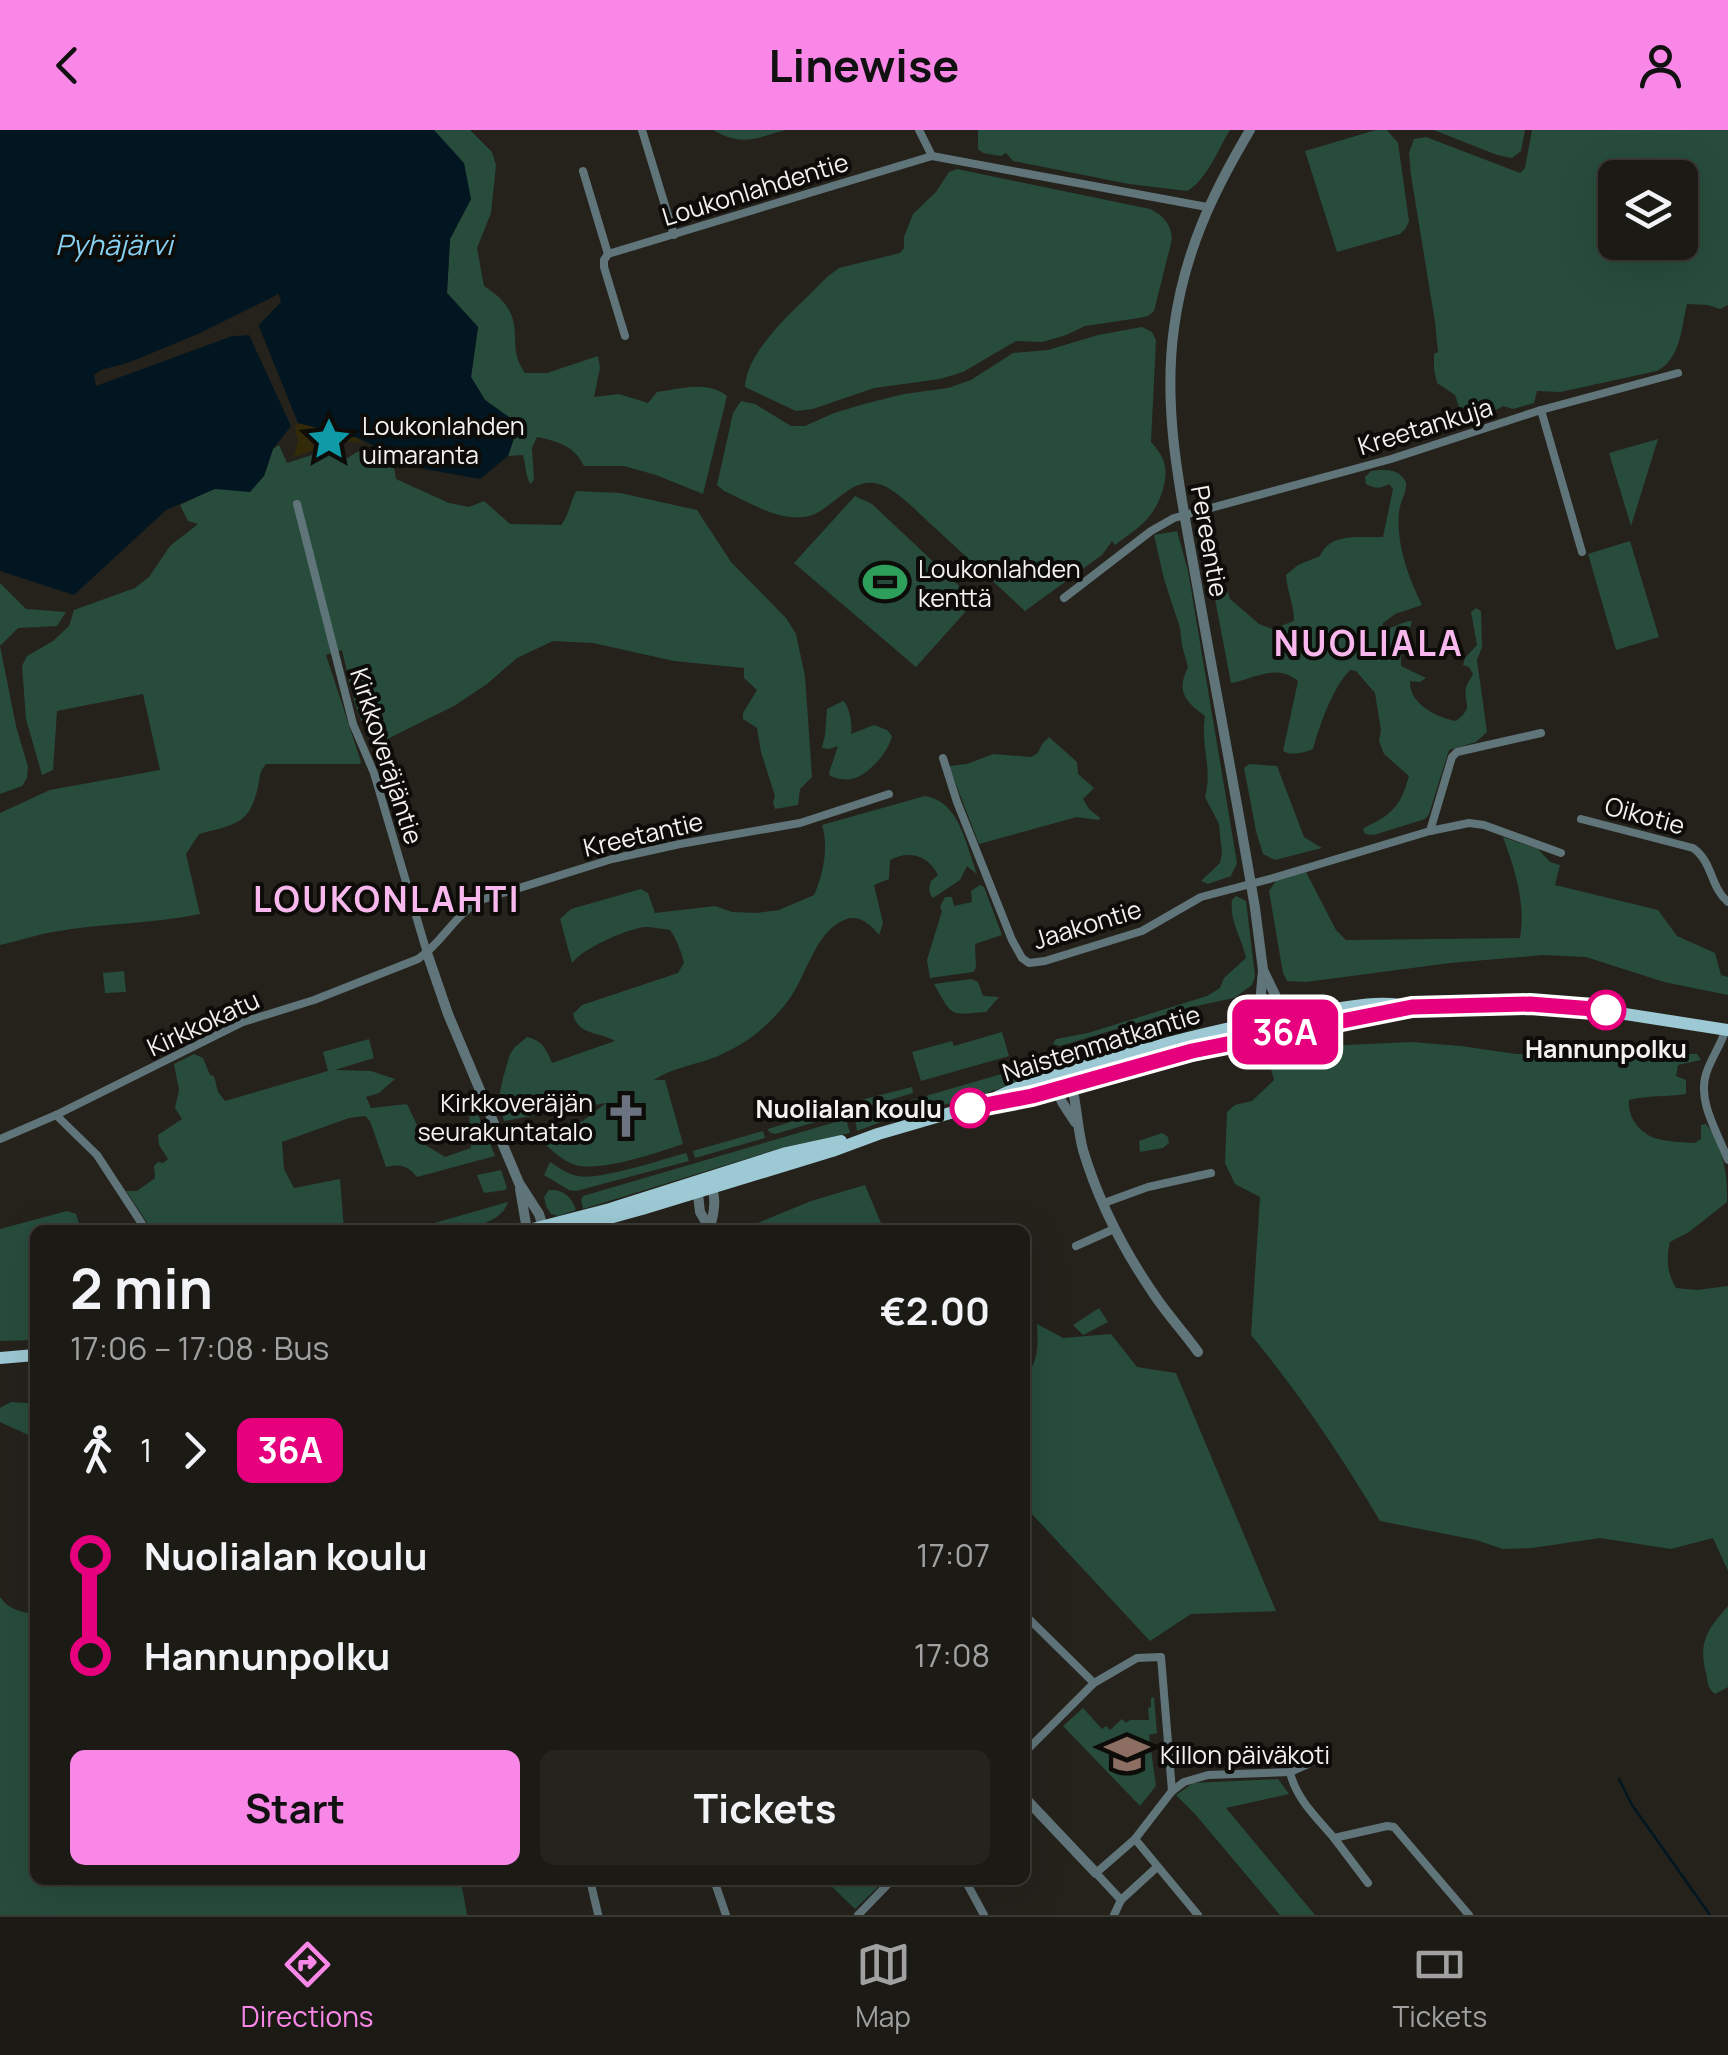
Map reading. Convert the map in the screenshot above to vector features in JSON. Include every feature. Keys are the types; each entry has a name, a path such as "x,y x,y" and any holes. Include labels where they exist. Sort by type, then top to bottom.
{"main road":[{"name":"Naistenmatkantie","path":"1070,1078 1160,1045 1265,1020 1388,1003 1412,1007"},
{"name":"Naistenmatkantie","path":"550,1225 832,1151 981,1104 1015,1088 1412,1007 1580,1007 1727,1029"},
{"name":"Naistenmatkantie","path":"581,1225 703,1184"},
{"path":"0,1358 30,1355"}],"street":[{"path":"642,130 674,235"},
{"path":"919,130 932,156"},
{"name":"Pereentie","path":"1250,130 1208,206 1183,283 1170,363 1173,444 1250,884 1263,970 1261,993 1267,1036"},
{"name":"Loukonlahdentie","path":"608,254 932,156 1208,206"},
{"path":"583,171 608,254 604,268 624,336"},
{"name":"Kreetankuja","path":"1064,598 1167,520 1406,455 1540,410 1678,373"},
{"path":"1540,410 1582,552"},
{"name":"Kirkkoveräjäntie","path":"297,504 353,724 374,773 448,1014 519,1184 539,1214 537,1225"},
{"path":"1430,830 1452,757 1458,752 1541,733"},
{"name":"Jaakontie","path":"943,758 1012,940 1024,962 1131,935 1162,921 1194,899 1250,884"},
{"name":"Kreetantie","path":"428,953 456,918 484,899 612,859 800,823 889,794"},
{"name":"Oikotie","path":"1581,819 1693,848 1706,861 1719,894 1728,902"},
{"path":"1250,884 1430,830 1469,824 1484,825 1561,853"},
{"name":"Kirkkokatu","path":"0,1139 243,1022 314,1000 428,953"},
{"name":"Pereentie","path":"1263,970 1279,1004 1285,1032"},
{"path":"1727,1029 1707,1069 1704,1087 1708,1110 1728,1160"},
{"path":"1070,1078 1076,1123 1088,1165 1114,1229 1152,1293 1198,1352"},
{"path":"1055,1082 1076,1123"},
{"path":"56,1115 97,1155 143,1225"},
{"path":"1104,1203 1148,1187 1211,1173"},
{"path":"703,1184 700,1212 708,1225"},
{"path":"703,1184 715,1207 711,1225"},
{"path":"1076,1246 1114,1229"},
{"path":"1030,1621 1094,1683"},
{"path":"1030,1747 1094,1683 1137,1658 1160,1658 1172,1791"},
{"path":"1096,1873 1135,1838 1172,1791 1184,1782 1208,1775 1290,1772 1318,1760"},
{"path":"1290,1772 1300,1798 1368,1883"},
{"path":"1030,1803 1121,1900"},
{"path":"1334,1838 1394,1827 1469,1915"},
{"path":"1135,1838 1198,1915"},
{"path":"1114,1915 1121,1900 1157,1867"},
{"path":"591,1885 598,1914"},
{"path":"716,1885 726,1915"},
{"path":"858,1915 887,1885"},
{"path":"968,1885 984,1915"}],"green space":[{"path":"434,130 470,130 492,152 496,165 491,213 477,248 484,286 499,298 513,319 516,350 525,373 547,373 598,356 600,368 594,397 619,394 648,403 657,392 694,387 711,388 727,396 703,494 624,466 584,466 570,449 537,437 532,448 534,480 530,484 523,455 508,456 518,424 485,400 471,377 478,327 447,293 450,239 471,199"},
{"path":"713,130 786,130 741,140"},
{"path":"978,130 1230,130 1206,172 1187,191 1013,161 1006,153 983,153 978,149"},
{"path":"1387,130 1398,143 1409,221 1400,234 1337,252 1305,151"},
{"path":"1434,130 1525,130 1521,151 1512,158"},
{"path":"1532,130 1728,130 1728,305 1720,309 1687,304 1675,351 1657,371 1560,392 1537,391 1534,403 1513,409 1503,406 1474,422 1464,421 1455,395 1437,383 1434,369 1434,354 1438,352 1435,322 1409,153 1414,139 1426,137 1520,173 1525,168"},
{"path":"957,169 1159,214 1168,224 1172,239 1154,311 1139,318 1085,326 1042,342 1016,341 963,372 874,388 813,409 796,411 745,387 755,357 790,314 839,268 900,253 913,214 936,192 949,172"},
{"path":"1142,327 1152,332 1156,340 1151,442 1165,467 1161,496 1139,526 1115,545 1112,541 1102,555 1025,611 908,503 879,484 858,485 804,517 762,509 717,485 733,413 741,401 755,404 791,426 805,426 864,404 971,380 1013,353 1048,350"},
{"path":"1658,439 1631,526 1609,453"},
{"path":"279,445 287,463 318,453 348,458 364,450 382,448 393,461 396,479 449,503 469,507 484,501 510,524 561,525 576,491 620,493 697,510 731,562 786,618 796,634 805,676 812,777 800,789 798,805 775,809 757,728 743,719 757,690 744,678 744,668 674,661 593,643 553,641 517,658 454,706 375,745 358,712 342,650 326,655 360,764 266,764 245,816 231,825 199,834 186,854 200,914 71,929 0,945 0,813 50,790 160,770 143,694 57,711 53,770 42,775 26,719 22,666 27,656 69,626 74,610 135,588 149,577 170,546 198,524 188,521 180,505 215,488 264,476 273,449"},
{"path":"1380,470 1395,472 1406,482 1399,512 1399,536 1422,605 1395,614 1383,623 1382,629 1412,621 1401,666 1426,678 1410,681 1414,696 1432,713 1456,721 1467,708 1466,688 1473,674 1463,665 1477,645 1471,612 1476,608 1481,611 1482,647 1477,660 1487,732 1476,742 1449,750 1425,819 1374,835 1365,834 1363,829 1394,808 1409,776 1384,754 1379,741 1375,693 1356,671 1350,670 1332,697 1313,749 1283,751 1298,681 1273,673 1231,683 1202,530 1208,533 1230,599 1259,624 1272,629 1294,621 1286,575 1298,565 1320,556 1339,540 1383,537 1393,489 1389,484 1369,486 1365,477"},
{"name":"Loukonlahden kenttä","path":"855,496 872,504 975,601 916,667 794,563"},
{"path":"1177,531 1188,571 1237,863 1231,876 1208,884 1201,881 1220,863 1222,853 1219,824 1205,797 1205,716 1184,695 1188,667 1154,535"},
{"path":"1630,541 1659,637 1616,650 1588,554"},
{"path":"0,583 26,609 66,612 57,626 18,628 0,646"},
{"path":"0,646 28,767 22,786 0,794"},
{"path":"843,701 850,716 851,734 874,725 892,736 873,766 848,779 829,773 838,746 822,748 827,709"},
{"path":"1049,737 1077,762 1078,774 1094,788 1083,799 1099,820 1077,817 979,844 949,766 993,754 1031,757"},
{"path":"1249,764 1277,766 1304,837 1322,848 1275,860 1263,854 1244,768"},
{"path":"925,796 937,800 954,815 977,874 967,866 960,880 933,898 930,885 938,875 929,863 911,855 890,860 889,879 874,885 883,923 879,935 857,919 840,922 817,946 787,1003 762,1028 723,1054 654,1080 665,1080 683,1144 628,1161 583,1166 565,1160 546,1145 545,1127 583,1121 606,1103 504,1121 498,1102 515,1047 527,1037 537,1040 552,1063 615,1041 584,1030 573,1014 582,1005 678,973 684,963 670,930 645,927 606,940 572,963 560,919 571,909 641,889 648,893 655,913 715,906 732,912 779,910 814,895 824,861 822,825"},
{"path":"1503,837 1538,849 1550,862 1560,865 1555,885 1658,910 1677,936 1715,953 1721,975 1728,977 1728,995 1664,982 1586,957 1544,955 1287,981 1269,891 1276,881 1306,872 1336,930 1346,940 1520,938 1520,899"},
{"path":"980,885 1002,935 975,944 973,972 930,978 927,960 945,897 952,897 954,906 972,902 971,891"},
{"path":"1236,896 1246,901 1255,976 1252,985 1234,998 1060,1046 1053,1044 1056,1039 1207,996 1220,988 1224,978 1246,958 1232,915 1232,900"},
{"path":"124,971 126,992 105,993 103,973"},
{"path":"971,979 978,982 983,996 999,997 986,1012 953,1011 934,984"},
{"path":"1002,1032 1009,1056 921,1081 912,1052 952,1041 954,1046"},
{"path":"369,1039 374,1058 335,1070 371,1071 395,1079 379,1093 366,1097 371,1108 407,1104 427,1146 445,1157 471,1148 469,1109 475,1107 495,1156 417,1177 403,1166 386,1167 370,1121 365,1116 349,1118 282,1142 284,1169 294,1188 340,1179 344,1225 149,1225 126,1191 137,1191 155,1178 154,1166 168,1159 158,1135 182,1119 175,1108 179,1090 174,1064 194,1054 203,1058 225,1101 328,1071 323,1052"},
{"path":"1411,1042 1516,1054 1697,1054 1701,1060 1678,1065 1676,1076 1686,1080 1686,1094 1636,1098 1629,1100 1629,1106 1639,1128 1659,1139 1695,1143 1701,1139 1701,1125 1706,1124 1723,1161 1727,1202 1670,1242 1668,1260 1676,1288 1728,1286 1728,1571 1713,1538 1671,1549 1600,1538 1503,1549 1380,1521 1319,1425 1251,1335 1260,1197 1235,1184 1225,1163 1227,1112 1235,1105 1252,1101 1274,1080 1268,1058 1346,1045"},
{"path":"1029,1066 1032,1077 857,1131 855,1118 860,1115"},
{"path":"912,1087 913,1093 775,1134 768,1129 865,1099"},
{"path":"846,1119 850,1133 781,1148 583,1209 583,1196"},
{"path":"763,1131 765,1138 695,1158 693,1151"},
{"path":"1162,1133 1169,1143 1140,1152 1139,1141"},
{"path":"686,1153 689,1161 576,1191 544,1175 550,1162 570,1174 587,1177"},
{"path":"501,1170 507,1188 484,1193 477,1175"},
{"path":"865,1185 882,1225 753,1225 811,1201"},
{"path":"549,1190 566,1195 576,1210 558,1216 551,1214 544,1197"},
{"path":"508,1202 493,1219 476,1225 428,1225"},
{"path":"67,1211 76,1214 79,1225 30,1225 30,1340 0,1341 0,1229"},
{"path":"1099,1308 1108,1322 1083,1335 1073,1325"},
{"path":"1037,1324 1063,1338 1111,1334 1137,1367 1176,1373 1276,1611 1191,1614 1150,1641 1030,1512 1030,1371 1037,1345"},
{"path":"11,1402 30,1404 30,1436 0,1422 0,1408"},
{"path":"0,1597 15,1609 30,1613 30,1885 461,1885 467,1915 0,1915"},
{"path":"1728,1606 1728,1687 1715,1694 1708,1682 1704,1644"},
{"path":"1154,1697 1157,1733 1149,1735 1156,1786 1140,1806 1063,1726 1083,1708 1102,1729 1106,1726 1110,1730 1122,1719 1126,1723 1149,1720 1148,1708"},
{"path":"1278,1779 1289,1794 1226,1808 1315,1915 1280,1915 1176,1795 1193,1783"},
{"path":"830,1885 879,1886 855,1909"}],"sand":[{"name":"Loukonlahden uimaranta","path":"298,423 358,438 362,443 344,441 341,454 314,450 294,457"}],"water":[{"name":"Pyhäjärvi","path":"0,130 434,130 464,163 471,199 450,239 447,293 478,327 471,377 485,400 519,424 508,456 480,479 419,468 358,438 298,423 258,324 281,302 278,294 192,338 101,370 97,385 232,336 249,335 291,426 273,449 264,476 250,492 215,489 166,510 74,595 0,571"}],"pier":[{"path":"279,294 281,302 255,329 254,321 274,302 202,338 100,378 131,369 230,332 252,331 249,335 232,336 96,386 94,375 101,370 200,333"}],"waterway":[{"path":"1619,1779 1632,1805 1710,1915"}],"bus line":[{"name":"36A","path":"970,1108 1032,1096 1192,1051 1412,1007 1530,1004 1606,1010"}],"place":[{"name":"Loukonlahden uimaranta","path":"329,439"},
{"name":"Loukonlahden kenttä","path":"885,582"},
{"name":"Hannunpolku","path":"1606,1010"},
{"name":"Nuolialan koulu","path":"970,1108"},
{"name":"Kirkkoveräjän seurakuntatalo","path":"626,1116"},
{"name":"Killon päiväkoti","path":"1127,1754"}],"district":[{"name":"NUOLIALA","path":"1369,643"},
{"name":"LOUKONLAHTI","path":"387,899"}]}
